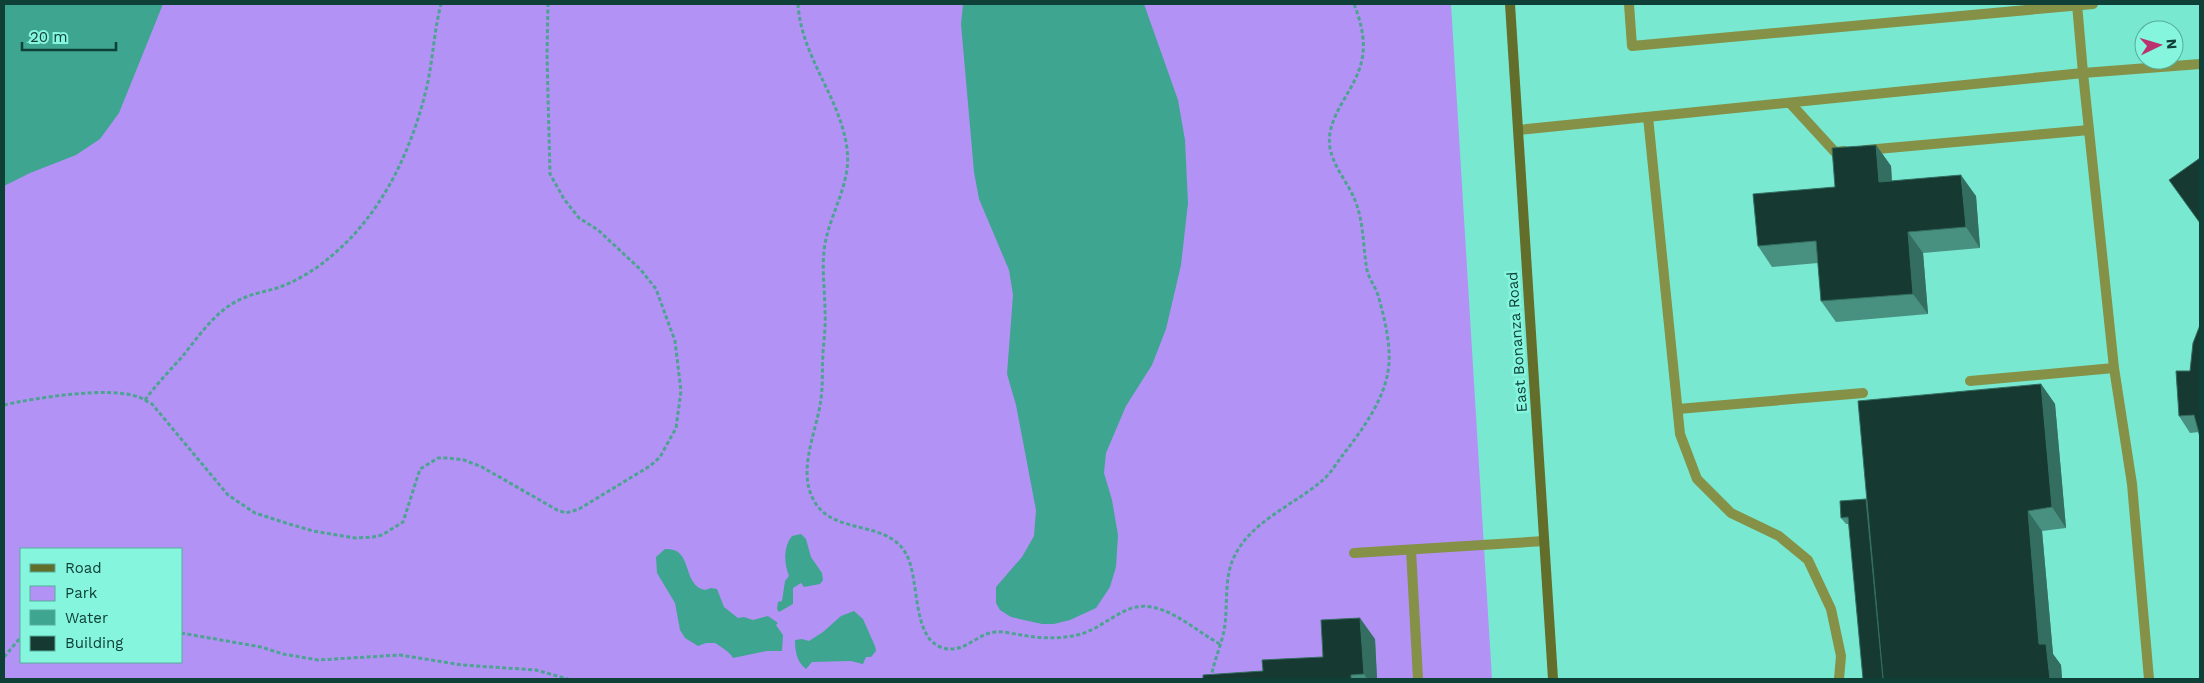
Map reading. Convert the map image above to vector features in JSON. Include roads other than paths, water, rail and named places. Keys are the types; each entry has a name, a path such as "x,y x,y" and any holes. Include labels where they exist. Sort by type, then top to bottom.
{"main road":[{"name":"East Bonanza Road","path":"1510,4 1553,679"}],"lane":[{"path":"1628,4 1632,46 2093,4"},
{"path":"2077,4 2114,368 2132,484 2149,679"},
{"path":"1518,130 2083,73 2200,64"},
{"path":"1790,103 1835,152 2089,130"},
{"path":"1648,117 1680,434 1697,479 1731,513 1779,536 1808,560 1831,609 1841,656 1839,679"},
{"path":"1970,381 2114,368"},
{"path":"1678,409 1863,393"},
{"path":"1354,553 1544,541"},
{"path":"1411,550 1418,679"}],"water":[{"path":"4,4 163,4 119,113 100,139 76,155 30,173 4,186"},
{"path":"963,4 1144,4 1178,100 1185,140 1188,203 1181,265 1166,329 1152,365 1126,406 1106,453 1104,473 1112,500 1118,535 1116,567 1110,587 1096,608 1070,620 1054,624 1042,624 1011,617 1000,610 996,603 996,587 1022,557 1034,536 1036,510 1016,405 1007,374 1013,295 1009,270 979,199 974,172 961,24"},
{"path":"801,534 806,539 811,557 822,573 823,580 820,584 804,587 801,583 793,588 793,604 779,612 777,609 778,602 782,601 785,581 789,576 785,561 787,545 792,536"},
{"path":"665,549 674,550 680,554 689,574 698,587 705,590 717,589 724,607 738,618 744,617 753,620 768,616 778,623 776,625 783,635 782,651 767,651 733,658 727,651 715,643 706,643 698,646 685,638 680,630 675,603 657,573 656,557"},
{"path":"854,611 863,619 876,651 871,657 866,657 863,664 851,661 812,662 806,669 800,663 797,656 795,640 809,641 823,632 841,616"}]}
